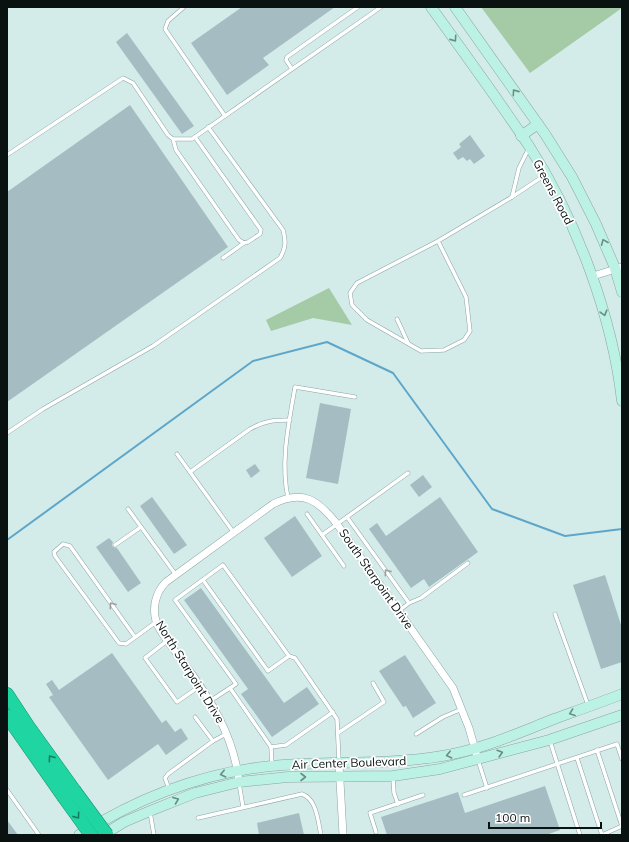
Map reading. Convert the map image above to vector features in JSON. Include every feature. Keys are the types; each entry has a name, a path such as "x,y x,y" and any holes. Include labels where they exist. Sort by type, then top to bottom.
{"highway":[{"path":"7,694 68,793 91,835"},
{"path":"7,716 68,793 107,835"}],"street":[{"name":"Greens Road","path":"431,7 529,147 575,232 592,276 608,328 622,396"},
{"name":"Greens Road","path":"456,7 538,124 572,177 618,267 622,292"},
{"path":"521,136 538,124"},
{"path":"592,276 618,267"},
{"name":"South Starpoint Drive","path":"220,543 273,504 288,498 297,496 307,498 322,506 337,524 453,688 462,709 478,760"},
{"name":"North Starpoint Drive","path":"220,543 161,587 157,594 155,603 156,622 201,686 222,722 238,771 239,782"},
{"name":"Air Center Boulevard","path":"79,835 96,824 129,807 169,789 208,777 272,766 419,760 444,756 475,749 507,738 622,694"},
{"name":"Air Center Boulevard","path":"103,835 124,822 150,810 195,793 239,782 288,777 393,776 440,769 549,740 622,715"},
{"path":"339,763 343,835"}],"lane":[{"path":"184,7 168,21 165,29 225,116"},
{"path":"292,69 286,60 287,57 358,7"},
{"path":"173,140 192,139 381,7"},
{"path":"7,155 123,78 133,83 168,135 173,140 176,150 239,240 244,243"},
{"path":"7,433 43,409 153,346 280,258 285,250 286,241 283,230 208,127"},
{"path":"195,137 261,230 260,234 223,258"},
{"path":"512,197 519,168 529,147"},
{"path":"438,241 466,297 470,331 464,340 444,350 421,352 367,320 352,305 350,293 357,283 438,241 512,197 545,175"},
{"path":"398,319 409,344"},
{"path":"288,498 284,465 295,387 355,397"},
{"path":"190,472 258,424 271,420 290,420"},
{"path":"177,454 234,533"},
{"path":"322,535 408,473"},
{"path":"128,509 176,575"},
{"path":"306,514 344,566"},
{"path":"347,517 409,603"},
{"path":"115,545 141,527"},
{"path":"135,637 70,546 63,544 54,552 56,556 119,643 126,644 156,622"},
{"path":"399,611 409,603 420,598 468,563"},
{"path":"210,701 236,684 175,600 223,565 289,656 295,658 337,718 339,763"},
{"path":"203,580 268,671 289,656"},
{"path":"555,614 589,706"},
{"path":"168,640 145,658 177,702 201,686"},
{"path":"338,733 384,702 373,683"},
{"path":"230,688 271,747 272,766"},
{"path":"416,734 443,717 462,709"},
{"path":"271,747 286,745 333,712"},
{"path":"196,717 213,741"},
{"path":"169,789 165,778 168,774 213,741 226,734"},
{"path":"549,740 580,835"},
{"path":"464,795 617,744 622,759"},
{"path":"576,758 602,835 622,826 597,750"},
{"path":"478,760 487,788"},
{"path":"393,776 394,793 398,804"},
{"path":"239,782 243,807"},
{"path":"7,790 39,835"},
{"path":"198,818 302,794 306,795 310,799 314,807 321,835"},
{"path":"376,832 370,813 423,796"},
{"path":"150,810 154,835"}],"green space":[{"path":"481,7 622,7 622,8 530,73"},
{"path":"329,288 352,325 313,318 271,331 266,320"}],"building":[{"path":"242,7 335,7 263,58 269,65 227,95 191,43"},
{"path":"127,33 194,126 182,134 116,42"},
{"path":"130,105 228,247 7,402 7,192"},
{"path":"470,135 485,156 474,164 470,159 467,161 463,157 458,160 453,153 461,147 459,144"},
{"path":"320,403 351,409 338,484 306,478"},
{"path":"255,464 260,471 251,478 246,470"},
{"path":"423,475 432,487 419,497 410,485"},
{"path":"152,497 187,545 174,554 140,506"},
{"path":"440,497 478,552 429,587 424,579 411,588 369,529 377,523 386,536"},
{"path":"295,516 322,556 292,577 264,538"},
{"path":"109,538 113,542 113,547 117,548 141,583 128,592 96,547"},
{"path":"605,575 622,628 622,662 601,669 573,585"},
{"path":"201,588 284,703 307,687 319,704 272,737 241,694 248,689 184,600"},
{"path":"112,653 162,723 166,720 175,732 181,728 188,739 166,755 158,744 108,780 49,697 53,695 46,684 52,680 59,690"},
{"path":"405,655 436,703 413,718 406,706 403,707 379,671"},
{"path":"545,786 560,830 546,835 387,835 381,817 458,792 465,813"},
{"path":"299,813 304,835 259,835 257,823"},
{"path":"7,820 18,835 7,835"}],"waterway":[{"path":"7,540 253,361 327,342 393,373 492,509 565,536 622,529"}]}
